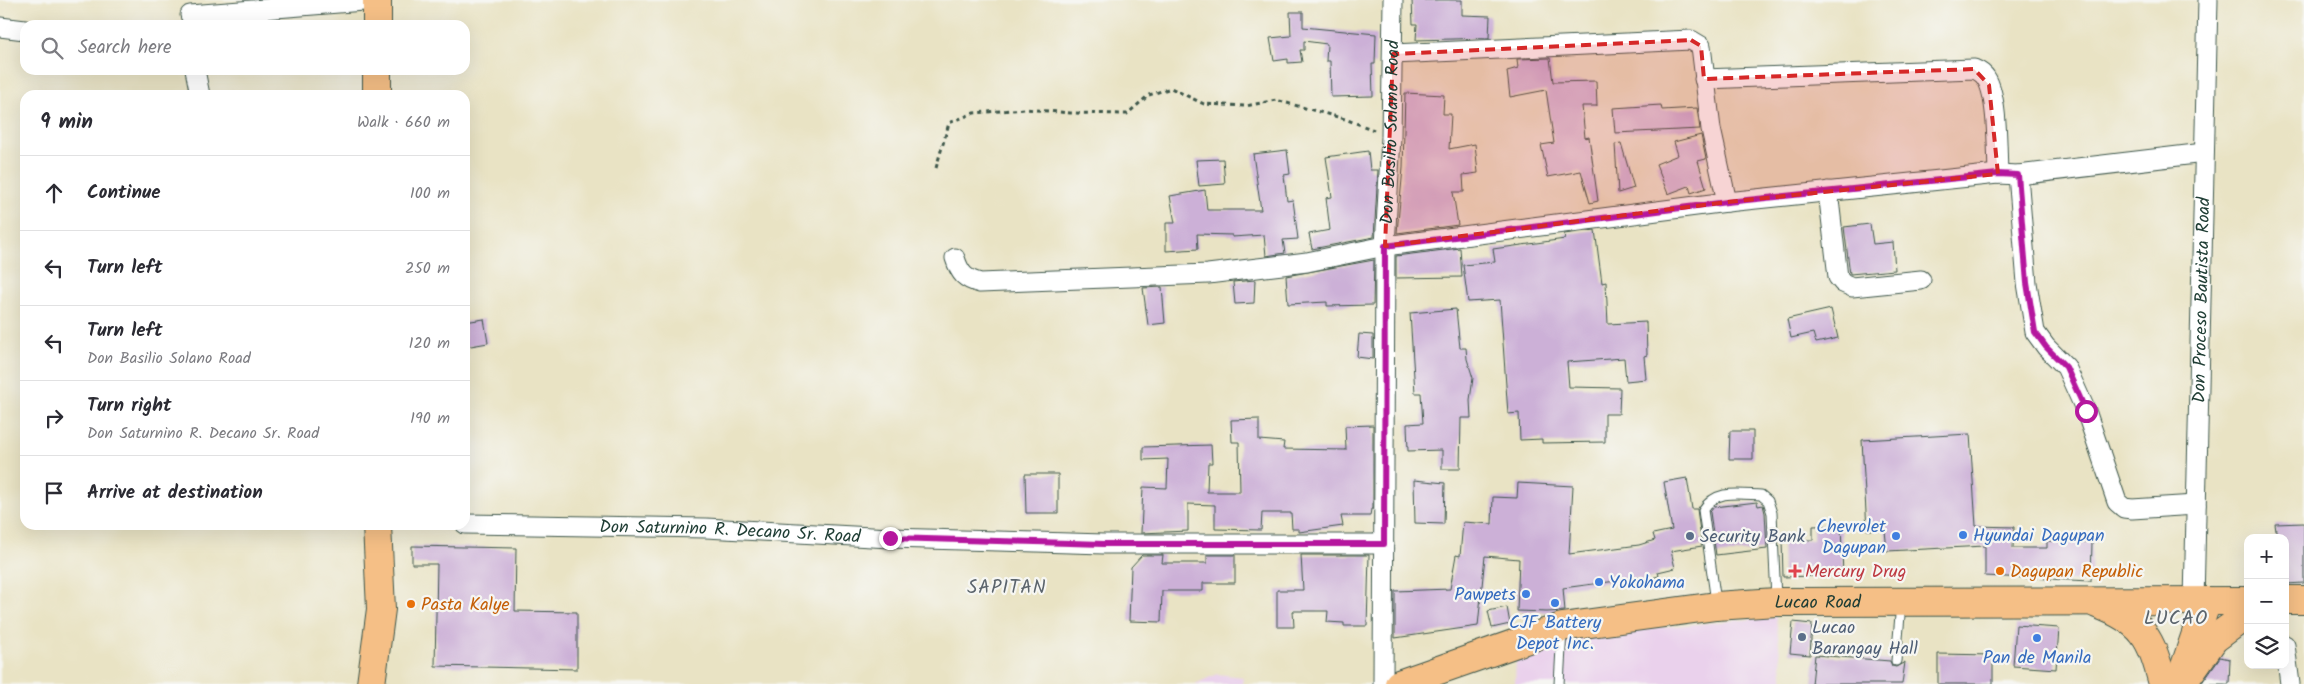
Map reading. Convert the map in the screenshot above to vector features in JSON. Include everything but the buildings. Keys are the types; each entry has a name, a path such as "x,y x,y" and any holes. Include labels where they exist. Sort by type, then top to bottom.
{"highway":[{"path":"376,0 377,20"},
{"path":"377,75 377,90"},
{"path":"371,684 381,609 377,530"},
{"path":"2089,600 2127,617 2146,635 2155,655 2164,684"},
{"path":"2289,600 2304,600"},
{"path":"2164,684 2196,601"},
{"path":"2180,684 2196,601"},
{"name":"Lucao Road","path":"1399,684 1562,627 1716,606 1776,602 2244,601"},
{"path":"2180,684 2214,639 2244,617"}],"street":[{"path":"190,13 376,0"},
{"name":"Don Basilio Solano Road","path":"1383,684 1385,246 1391,137 1393,0"},
{"name":"Don Proceso Bautista Road","path":"2196,601 2196,505 2208,0"},
{"path":"0,28 20,30"},
{"path":"1393,54 1691,40 1701,46 1710,129 1727,202"},
{"path":"1704,78 1974,69 1982,72 1989,85 1996,122 1998,174"},
{"path":"196,75 199,90"},
{"path":"955,258 959,270 970,281 1020,282 1208,274 1307,262 1385,246 1727,202 1998,174 2018,175 2204,153"},
{"path":"2018,175 2027,283 2035,332 2046,347 2066,367 2086,411 2114,498 2120,506 2132,510 2196,505"},
{"path":"1828,192 1838,277 1843,283 1852,287 1920,280"},
{"name":"Don Saturnino R. Decano Sr. Road","path":"470,524 706,528 890,538 1104,544 1384,544"},
{"path":"2288,669 2290,684"}],"lane":[{"path":"1716,606 1703,510 1708,501 1719,494 1761,495 1768,500 1772,513 1776,602"},
{"path":"1896,661 1901,602"},
{"path":"1559,684 1562,627"}],"path":[{"path":"936,168 949,123 974,113 1025,109 1070,114 1127,114 1149,95 1171,88 1204,104 1246,106 1276,100 1345,119 1391,137"}],"highlighted area":[{"path":"1691,40 1701,46 1704,79 1974,69 1989,85 1998,174 1727,202 1385,246 1393,54"}],"shaded area":[{"path":"1776,617 1783,684 1515,684 1516,660 1573,635"},
{"path":"1217,674 1243,677 1242,684 1195,684"}],"place":[{"name":"Hyundai Dagupan","path":"1963,535"},
{"name":"Security Bank","path":"1690,536"},
{"name":"Chevrolet Dagupan","path":"1896,536"},
{"name":"Mercury Drug","path":"1795,571"},
{"name":"Dagupan Republic","path":"2000,571"},
{"name":"Yokohama","path":"1599,582"},
{"name":"Pawpets","path":"1526,594"},
{"name":"CJF Battery Depot Inc.","path":"1555,603"},
{"name":"Pasta Kalye","path":"411,604"},
{"name":"Lucao Barangay Hall","path":"1802,637"},
{"name":"Pan de Manila","path":"2037,638"}],"district":[{"name":"SAPITAN","path":"1007,586"},
{"name":"LUCAO","path":"2176,617"}],"route":[{"path":"890,538 1104,544 1384,544 1385,246 1727,202 1998,174 2018,175 2027,283 2035,332 2046,347 2066,367 2086,411"}]}
